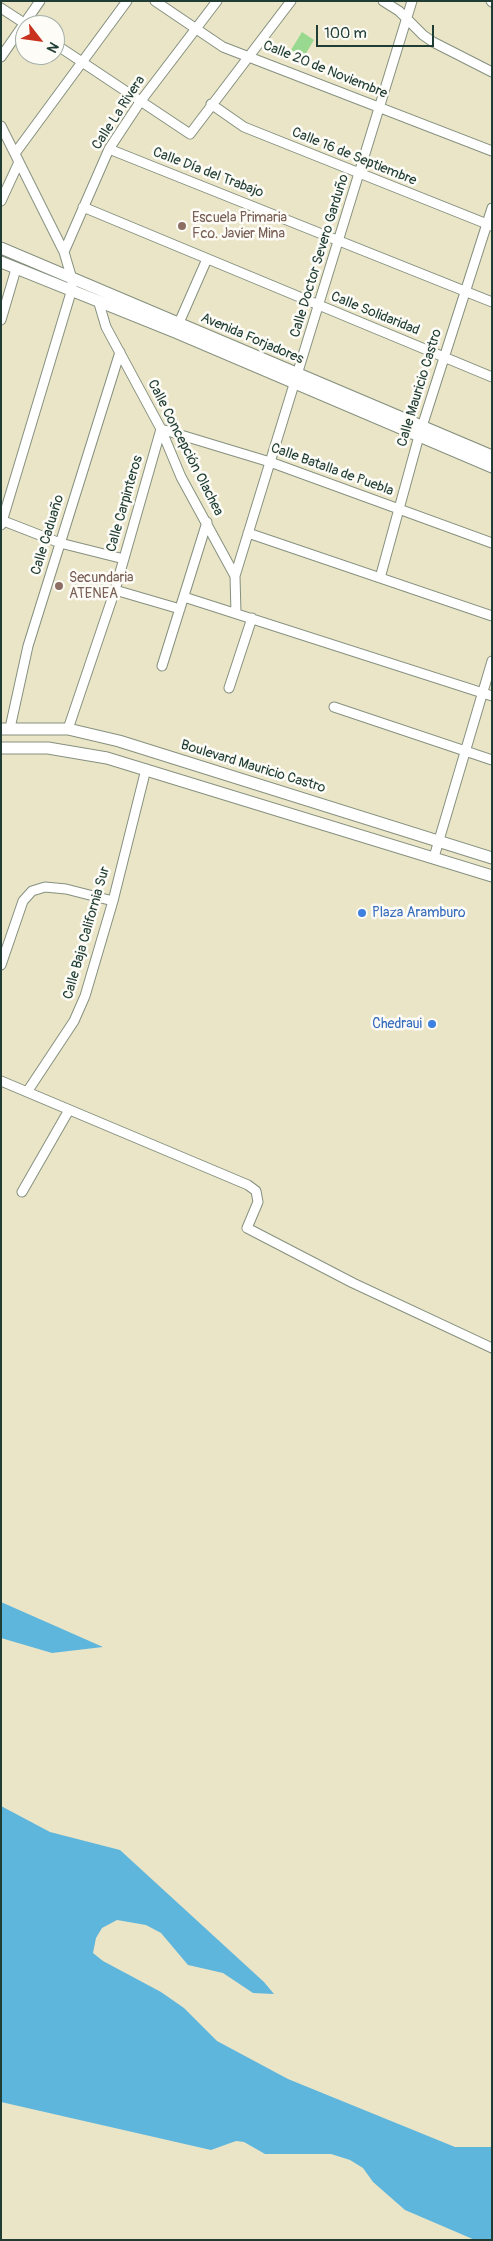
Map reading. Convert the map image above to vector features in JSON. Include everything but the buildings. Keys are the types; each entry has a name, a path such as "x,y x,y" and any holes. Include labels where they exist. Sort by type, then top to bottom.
{"main road":[{"name":"Avenida Forjadores","path":"1,248 72,284 98,300 296,378 421,431 492,456"},
{"name":"Avenida Forjadores","path":"1,262 16,269 72,284 178,324 296,378"},
{"name":"Avenida Forjadores","path":"421,431 492,467"},
{"name":"Boulevard Mauricio Castro","path":"6,729 68,729 119,741 492,858"},
{"path":"1,748 70,750 146,769 492,876"},
{"path":"178,779 194,771 214,771"}],"street":[{"path":"31,15 40,1"},
{"path":"16,152 127,1"},
{"name":"Calle 20 de Noviembre","path":"155,1 223,47 250,55 492,151"},
{"name":"Calle La Rivera","path":"64,252 109,149 140,102 217,1"},
{"path":"65,50 190,134 291,1"},
{"path":"383,1 407,18 415,28 433,42 492,72"},
{"name":"Calle Doctor Severo Garduño","path":"235,576 412,1"},
{"path":"1,8 15,17"},
{"path":"1,57 15,38"},
{"name":"Calle 16 de Septiembre","path":"211,104 244,127 489,225"},
{"path":"1,126 16,152 19,162 64,252 72,284 2,522 60,543 124,559"},
{"name":"Calle Día del Trabajo","path":"109,149 339,239 492,302"},
{"path":"1,201 19,162"},
{"name":"Calle Solidaridad","path":"83,206 318,306 492,377"},
{"name":"Calle Mauricio Castro","path":"380,578 421,431 464,291 489,225 492,208"},
{"path":"178,324 206,259"},
{"path":"1,320 16,269"},
{"name":"Calle Concepción Olachea","path":"98,300 106,327 161,429 174,462 235,576 236,612"},
{"name":"Calle Caduaño","path":"6,729 28,646 120,352"},
{"name":"Calle Batalla de Puebla","path":"161,429 270,462 492,542"},
{"name":"Calle Carpinteros","path":"68,729 115,590 161,429"},
{"path":"162,666 207,522"},
{"path":"248,534 492,616"},
{"path":"115,590 180,609"},
{"path":"184,597 236,612 492,696"},
{"path":"229,688 252,618"},
{"path":"434,857 492,661"},
{"path":"334,707 466,749 492,760"},
{"name":"Calle Baja California Sur","path":"28,1092 68,1032 79,1010 112,901 146,769"},
{"path":"1,965 23,901 32,891 45,887 66,889 112,901"},
{"path":"1,1081 248,1185 256,1191 258,1202 247,1228 353,1283 492,1348"},
{"path":"22,1192 69,1110"}],"green space":[{"path":"302,32 314,40 303,58 291,50"}],"water":[{"path":"1,1602 103,1647 52,1653 1,1638"},
{"path":"1,1806 50,1832 120,1850 264,1982 274,1994 253,1993 223,1973 188,1965 161,1933 146,1925 117,1920 102,1928 96,1938 93,1953 103,1961 161,1992 184,2008 217,2041 288,2079 455,2147 492,2147 492,2240 475,2240 405,2210 373,2182 363,2168 350,2160 331,2154 265,2154 244,2142 236,2141 211,2150 1,2102"}],"place":[{"name":"Escuela Primaria Fco. Javier Mina","path":"182,226"},
{"name":"Secundaria ATENEA","path":"59,586"},
{"name":"Plaza Aramburo","path":"362,913"},
{"name":"Chedraui","path":"432,1024"}]}
